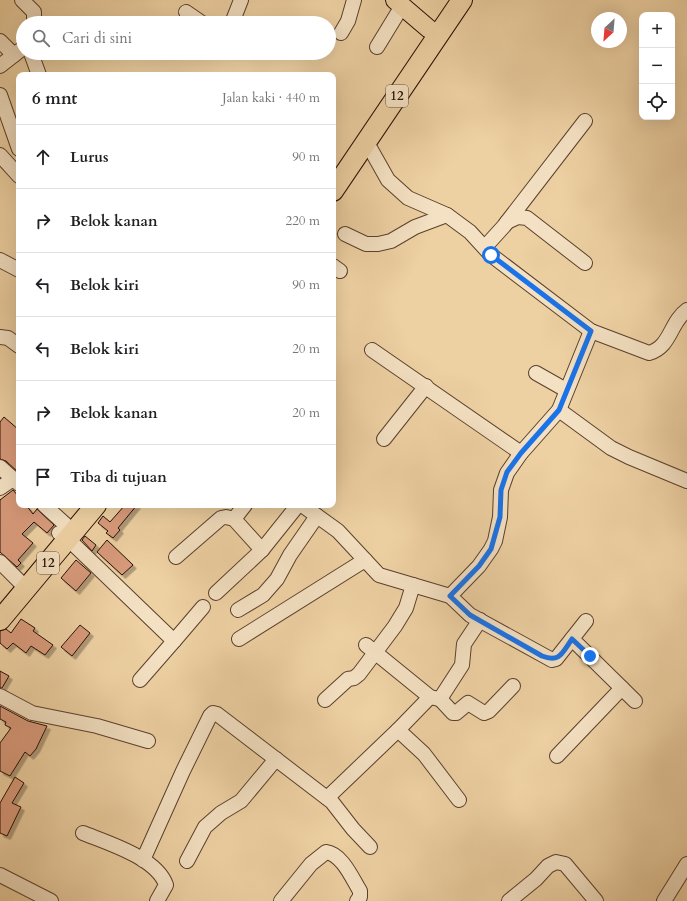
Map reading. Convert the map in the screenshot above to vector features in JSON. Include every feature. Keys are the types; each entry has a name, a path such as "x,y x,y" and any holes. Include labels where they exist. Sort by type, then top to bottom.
{"highway":[{"name":"12","path":"336,168 448,0"},
{"name":"12","path":"336,187 462,0"},
{"name":"12","path":"1,613 22,584 65,532 80,508"},
{"name":"12","path":"65,532 93,508"}],"main road":[{"path":"398,3 429,29"}],"street":[{"path":"22,0 34,12 34,16"},
{"path":"234,16 240,0"},
{"path":"341,32 348,21 354,0"},
{"path":"377,46 398,3"},
{"path":"186,12 192,16"},
{"path":"0,41 16,51"},
{"path":"0,66 16,54"},
{"path":"34,60 38,72"},
{"path":"1,100 16,141"},
{"path":"485,247 507,222 585,121"},
{"path":"366,141 388,180 396,189 408,198 447,215 470,232 491,255 537,292 591,331 649,352 658,350 668,340 678,316 687,310"},
{"path":"0,155 16,173"},
{"path":"345,234 366,244 378,244 391,241 415,226 447,215"},
{"path":"507,222 518,217 527,218 585,263"},
{"path":"0,260 16,268"},
{"path":"450,596 479,566 491,549 500,517 501,490 507,472 521,453 559,410 591,331"},
{"path":"0,338 8,338 16,344"},
{"path":"372,350 521,453"},
{"path":"536,373 566,390"},
{"path":"384,439 426,386"},
{"path":"559,410 611,448 629,458 687,481"},
{"path":"0,467 16,481 0,488"},
{"path":"46,508 65,532 174,641"},
{"path":"234,519 243,508"},
{"path":"216,593 262,550 296,508"},
{"path":"306,508 338,531 379,575 450,596 470,615 552,660 556,659 586,621"},
{"path":"238,610 263,595 277,579 290,555 317,516"},
{"path":"176,557 221,518 226,517 234,519 262,550"},
{"path":"240,639 365,560"},
{"path":"0,562 22,584"},
{"path":"325,700 348,679 354,678 359,674 371,649 395,626 406,608 413,586"},
{"path":"140,680 203,607"},
{"path":"327,798 398,730 435,698 462,665 464,644 480,620"},
{"path":"572,639 635,701"},
{"path":"371,649 453,713 456,713 468,702 484,713 489,711 513,686"},
{"path":"557,756 622,688"},
{"path":"0,696 32,713 97,726 148,741"},
{"path":"143,860 183,772 212,715 218,714 337,806 353,830 370,847"},
{"path":"398,730 424,754 459,800"},
{"path":"187,861 205,827 221,813 241,801 276,759"},
{"path":"83,833 120,848 143,860 160,873 166,885 157,901"},
{"path":"281,901 311,864 319,856 326,852 332,853 338,858 360,891 360,897 357,901"},
{"path":"509,901 536,879 548,866 556,862 566,864 596,901"},
{"path":"664,901 687,864"},
{"path":"0,875 51,901"}],"building":[{"path":"4,417 16,427 16,470 6,461 0,459 0,422"},
{"path":"13,490 16,494 16,508 28,508 33,514 37,509 54,525 47,533 34,522 22,534 33,543 18,560 21,563 17,567 0,552 0,500"},
{"path":"122,508 135,508 118,528 120,530 113,538 106,533 108,531 98,523 103,516 110,522"},
{"path":"85,536 96,545 92,551 82,540"},
{"path":"107,540 133,565 122,575 97,552"},
{"path":"76,560 91,573 76,591 61,578"},
{"path":"21,619 35,628 33,631 53,645 45,655 31,646 26,653 13,643 7,649 0,643 0,631 6,629 11,633"},
{"path":"80,625 90,633 72,656 61,647"},
{"path":"0,671 9,676 2,688 0,688"},
{"path":"0,706 28,721 47,726 36,749 30,756 25,752 10,776 0,771 0,743 11,728 5,725 6,722 0,719"},
{"path":"15,777 24,783 12,803 21,807 7,836 0,833 0,803"}],"route":[{"path":"491,255 591,331 559,410 521,453 507,472 501,490 500,517 495,541 491,549 479,566 450,596 470,615 542,656 552,660 556,659 572,639 590,656"}]}
